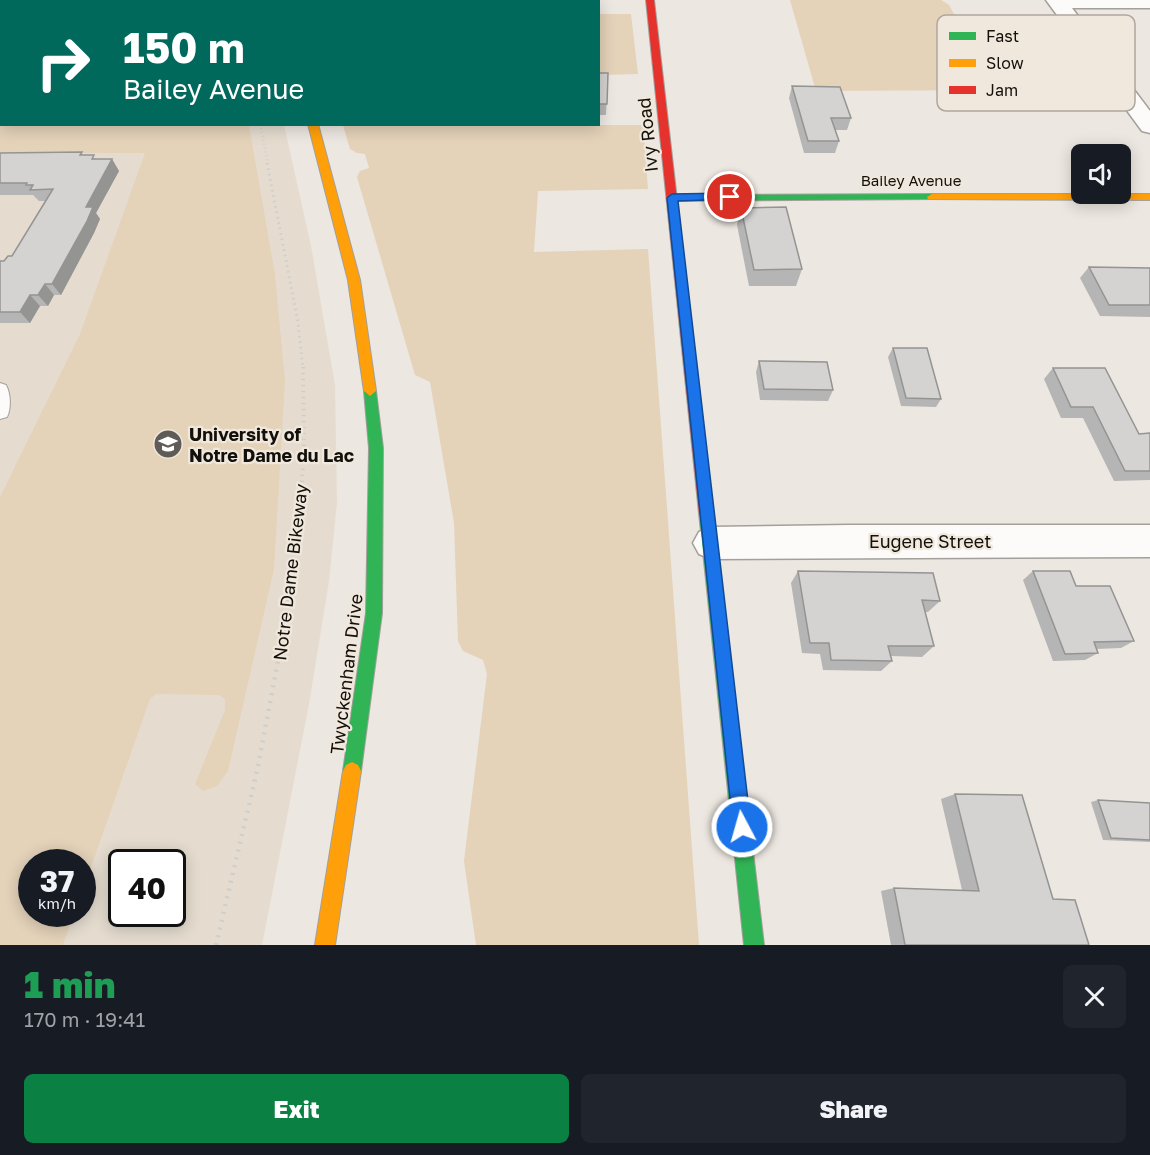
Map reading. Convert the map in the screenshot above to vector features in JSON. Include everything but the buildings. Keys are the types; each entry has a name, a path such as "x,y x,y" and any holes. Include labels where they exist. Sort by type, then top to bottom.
{"street":[{"name":"Ivy Road","path":"650,0 754,945"},
{"path":"1057,1 1150,2"},
{"path":"1057,1 1067,15"},
{"path":"1135,106 1150,126"},
{"name":"Twyckenham Drive","path":"314,126 354,280 367,356 376,448 374,613 340,857 325,945"},
{"name":"Bailey Avenue","path":"672,198 1150,197"},
{"name":"Eugene Street","path":"711,543 1150,541"}],"lane":[{"path":"0,390 0,412"}],"path":[{"name":"Notre Dame Bikeway","path":"216,945 252,793 279,664 298,534 304,444 303,369 298,322 260,126"}],"shaded area":[{"path":"790,0 941,0 949,5 954,15 937,15 937,90 816,91"},
{"path":"600,14 631,14 638,74 600,75"},
{"path":"643,125 648,189 538,191 534,252 648,249 699,945 476,945 464,861 487,674 483,660 463,651 458,641 454,523 430,382 415,375 357,177 360,171 369,168 365,154 350,149 343,126"},
{"name":"University of Notre Dame du Lac","path":"0,126 284,126 311,246 335,385 337,503 329,581 309,704 262,945 0,945"},
{"name":"University of Notre Dame du Lac","path":"0,126 249,126 275,275 285,381 274,569 228,771 217,786 203,791 195,784 225,710 225,699 219,695 156,694 150,699 96,853 96,849 18,849 18,927 69,927 63,945 0,945 0,497 80,334 145,153 0,153"}],"traffic: fast":[{"path":"672,198 932,197"},
{"path":"352,771 374,613 376,448 370,391"},
{"path":"706,513 754,945"}],"traffic: slow":[{"path":"314,126 354,280 370,391"},
{"path":"932,197 1150,197"},
{"path":"325,945 352,771"}],"traffic: jam":[{"path":"650,0 706,513"}],"place":[{"name":"University of Notre Dame du Lac","path":"168,444"}],"route":[{"path":"730,197 672,198 742,827"}]}
